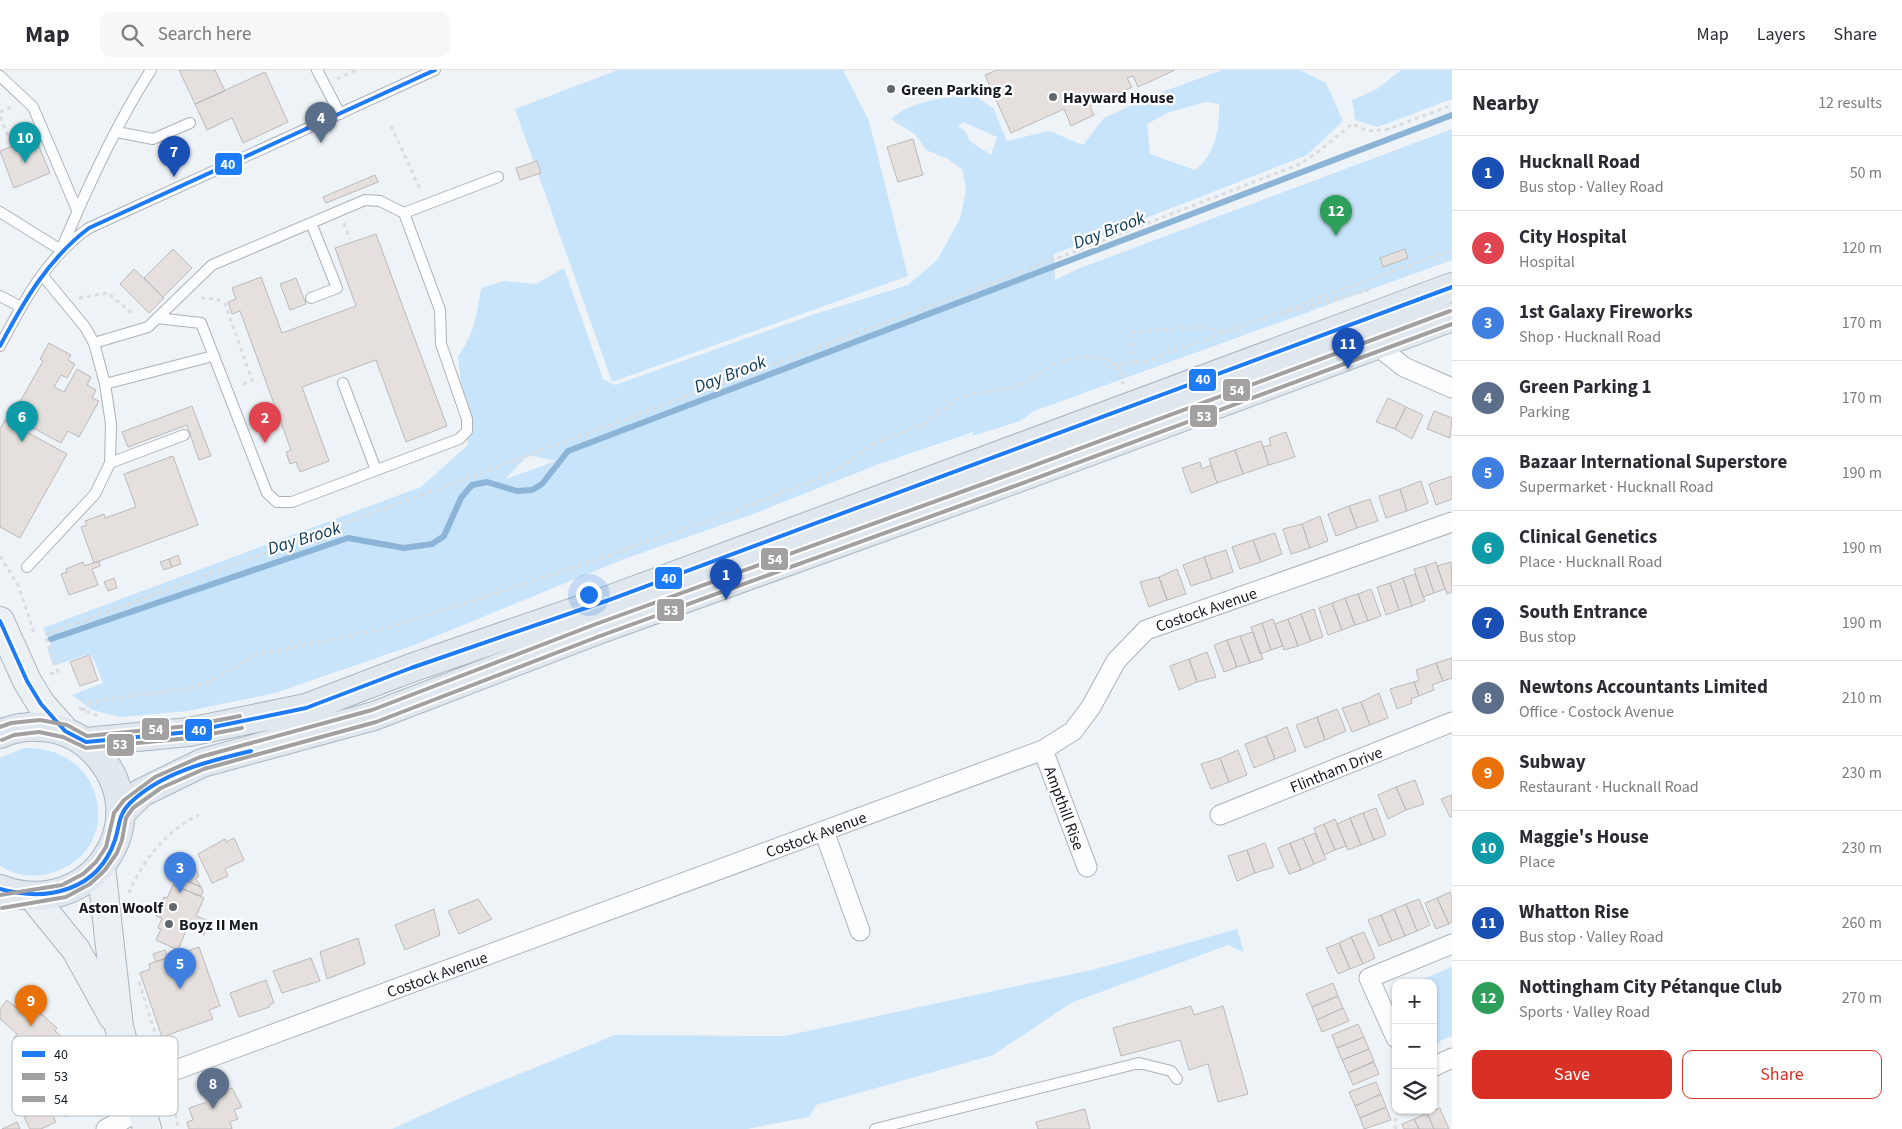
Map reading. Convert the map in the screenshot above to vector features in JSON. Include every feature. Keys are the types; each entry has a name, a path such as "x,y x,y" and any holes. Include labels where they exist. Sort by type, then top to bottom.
{"highway":[{"path":"0,734 12,729 39,726 189,732 306,708 411,668 606,601 1452,287"},
{"path":"120,814 141,793 202,764 374,716 598,630 1019,478 1452,318"},
{"path":"1365,320 1376,345"},
{"path":"12,896 52,896 71,889 87,879 102,866 115,842 120,814 117,787 105,762 78,728"}],"main road":[{"path":"0,621 27,681 41,704 78,728"},
{"path":"102,866 121,1036"},
{"path":"12,896 76,950 119,1027"}],"street":[{"path":"1376,345 1404,367 1452,388"},
{"name":"Costock Avenue","path":"178,1070 1043,750 1073,731 1090,707 1116,661 1146,630 1452,522"},
{"name":"Flintham Drive","path":"1220,815 1452,722"},
{"name":"Ampthill Rise","path":"1043,750 1087,867"},
{"path":"824,831 860,931"},
{"path":"1392,1029 1369,978 1452,944"},
{"path":"1437,1064 1452,1058"},
{"name":"Costock Avenue","path":"106,1129 128,1116"}],"lane":[{"path":"0,346 21,307 60,250 77,210 137,92 151,70"},
{"path":"317,70 340,114"},
{"path":"60,250 88,228 435,70"},
{"path":"0,76 33,107 77,210"},
{"path":"117,132 153,139 190,123"},
{"path":"404,213 498,177"},
{"path":"94,344 148,327 157,318 212,265 366,200 380,201 404,213 440,310 441,344 467,419 467,431 459,439 292,502 278,502 267,493 200,324 157,318"},
{"path":"0,212 60,250"},
{"path":"311,223 337,288 311,298"},
{"path":"27,567 96,494 110,463 111,424 105,384 94,344 86,327 43,276"},
{"path":"0,296 21,307"},
{"path":"105,384 214,356"},
{"path":"343,383 376,470"},
{"path":"110,463 184,435"},
{"path":"875,1129 1139,1063 1171,1071 1176,1079"}],"path":[{"path":"325,84 356,70"},
{"path":"45,668 47,675 58,672 45,635 1039,265 1300,164 1319,152 1352,124 1368,131 1389,129 1452,105"},
{"path":"0,117 12,146"},
{"path":"391,126 422,191 414,195"},
{"path":"1256,321 1452,250"},
{"path":"1117,366 1145,361 1256,321 1371,290"},
{"path":"63,300 108,293 148,327"},
{"path":"179,297 190,301 205,297 225,304 252,380 227,392"},
{"path":"1133,363 1130,332 1199,327 1224,331"},
{"path":"78,728 87,705 101,700 191,688 211,681 268,652 296,648 387,628 558,573 748,506 836,471 875,443 924,424 957,399 971,394 1011,388 1028,381 1058,362 1087,356 1109,360 1117,366 1126,391"},
{"path":"0,557 19,587 37,642"},
{"path":"127,897 133,882 169,834 184,821 198,815"},
{"path":"137,975 150,1010 157,1036"},
{"path":"1396,1129 1394,1124 1398,1114"},
{"path":"174,1129 178,1127"}],"shaded area":[{"path":"618,70 843,70 869,121 908,276 612,382 515,109"},
{"path":"1222,70 1300,70 1326,83 1343,121 1307,155 1054,254 1055,280 1080,268 1452,129 1452,260 1034,411 1020,421 972,436 973,432 879,464 753,514 624,559 414,645 275,693 188,711 120,717 92,710 72,695 103,683 94,660 89,654 53,666 47,647 51,645 43,628 421,487 468,445 458,356 471,332 481,288 504,281 536,284 564,268 603,379 615,385 815,314 908,285 937,260 960,219 966,191 963,170 948,159 926,150 916,135 891,119 899,113 929,101 972,94 993,108 1007,141 1049,131 1083,145 1104,118 1149,97","holes":["1205,102 1219,104 1219,113 1215,141 1202,164 1195,170 1150,154 1147,124 1167,113","963,122 997,137 991,155 970,141 965,131 958,126","528,455 556,461 506,479"]},
{"path":"1401,70 1452,70 1452,99 1378,127 1355,120 1352,100 1377,89"},
{"path":"24,748 52,752 74,763 89,781 97,802 98,823 90,844 75,861 45,875 31,876 18,874 0,866 0,758"},
{"path":"1237,929 1244,952 1228,945 1071,1003 993,1055 816,1105 809,1117 747,1129 392,1129 467,1095 615,1035 785,1036 1096,969"},
{"path":"1452,967 1452,1036 1440,1041 1437,1045 1437,979 1423,979"}],"building":[{"path":"179,70 215,70 225,91 195,104"},
{"name":"Hayward House","path":"997,70 1175,70 1138,87 1133,76 1127,78 1132,87 1090,106 1094,115 1071,126 1064,109 1011,133 985,75"},
{"path":"265,72 288,122 243,143 232,118 207,130 195,104"},
{"path":"35,137 50,173 14,188 0,151"},
{"path":"913,139 923,175 898,182 887,147"},
{"path":"537,161 541,173 520,180 516,168"},
{"path":"375,175 378,182 326,203 323,197"},
{"path":"376,234 447,426 406,442 376,360 302,387 329,461 300,472 296,462 290,464 286,452 291,450 240,311 232,314 228,302 236,299 232,288 261,277 282,333 356,306 335,248"},
{"path":"173,249 192,268 163,297 144,278"},
{"path":"1405,249 1408,258 1383,267 1380,258"},
{"path":"134,269 164,298 149,313 120,284"},
{"path":"296,278 306,304 290,310 280,284"},
{"path":"49,343 71,355 68,360 75,364 67,378 61,375 54,387 64,392 77,369 91,377 87,385 96,390 92,398 99,401 79,437 68,431 61,443 26,424 23,430 67,454 20,538 0,527 0,429 5,420 9,421 43,361 40,359"},
{"path":"1388,398 1406,407 1395,429 1376,422"},
{"path":"192,406 211,456 199,460 187,425 128,447 122,432"},
{"path":"1406,407 1423,415 1412,439 1395,429"},
{"path":"1434,411 1452,418 1450,438 1427,429"},
{"path":"1286,432 1295,457 1269,465 1263,447 1271,445 1269,438"},
{"path":"1261,441 1269,465 1243,474 1235,450"},
{"path":"1235,450 1243,474 1217,483 1209,459"},
{"path":"173,456 198,525 94,563 81,527 87,525 85,521 104,514 105,518 136,507 124,474"},
{"path":"1200,462 1202,469 1211,465 1217,483 1191,493 1182,468"},
{"path":"1452,476 1452,499 1436,505 1429,484"},
{"path":"1421,481 1428,503 1407,511 1400,489"},
{"path":"1400,489 1407,511 1386,518 1379,496"},
{"path":"1370,499 1378,521 1357,528 1349,506"},
{"path":"1349,506 1357,528 1336,536 1328,514"},
{"path":"1320,516 1328,541 1310,548 1302,524"},
{"path":"1302,524 1310,548 1291,554 1283,529"},
{"path":"1275,533 1282,554 1261,562 1253,540"},
{"path":"1253,540 1261,562 1240,569 1232,547"},
{"path":"1226,550 1233,572 1212,579 1204,557"},
{"path":"178,555 181,564 172,567 169,559"},
{"path":"1204,557 1212,579 1191,586 1183,565"},
{"path":"169,559 172,567 164,570 160,562"},
{"path":"99,561 100,566 92,569 98,585 69,595 61,574 67,572 66,569 83,562 84,566"},
{"path":"1436,562 1445,589 1434,593 1425,566"},
{"path":"1451,562 1452,592 1447,594 1437,566"},
{"path":"1425,566 1434,593 1423,597 1414,569"},
{"path":"1177,569 1186,594 1167,600 1159,577"},
{"path":"1415,574 1425,601 1412,606 1403,578"},
{"path":"1159,577 1167,600 1149,607 1140,582"},
{"path":"114,578 117,588 108,591 104,582"},
{"path":"1403,578 1412,606 1399,610 1390,583"},
{"path":"1390,583 1399,610 1386,615 1377,587"},
{"path":"1371,589 1381,616 1368,621 1358,594"},
{"path":"1358,594 1368,621 1355,625 1345,598"},
{"path":"1345,598 1355,625 1342,630 1332,603"},
{"path":"1332,603 1342,630 1328,635 1319,608"},
{"path":"1314,609 1323,637 1311,641 1301,614"},
{"path":"1301,614 1311,641 1298,646 1288,619"},
{"path":"1273,619 1283,646 1271,650 1262,623"},
{"path":"1288,619 1298,646 1284,650 1275,624"},
{"path":"1262,623 1271,650 1260,654 1251,627"},
{"path":"1253,632 1263,659 1250,663 1240,636"},
{"path":"1240,636 1250,663 1237,667 1227,640"},
{"path":"1227,640 1237,667 1224,672 1214,645"},
{"path":"1207,652 1216,677 1197,682 1189,659"},
{"path":"89,655 98,680 80,686 70,662"},
{"path":"1452,658 1452,678 1443,681 1436,663"},
{"path":"1189,659 1197,682 1179,690 1170,666"},
{"path":"1436,663 1443,681 1432,685 1434,690 1419,696 1414,682 1419,680 1416,670"},
{"path":"1414,682 1419,696 1411,699 1412,703 1397,709 1390,689"},
{"path":"1379,693 1388,718 1370,725 1361,702"},
{"path":"1361,702 1370,725 1352,732 1342,708"},
{"path":"1337,709 1346,731 1325,740 1317,717"},
{"path":"1317,717 1325,740 1305,748 1296,725"},
{"path":"1287,727 1296,751 1275,759 1266,736"},
{"path":"1266,736 1275,759 1254,768 1245,744"},
{"path":"1238,750 1247,775 1229,782 1220,758"},
{"path":"1220,758 1229,782 1211,789 1201,764"},
{"path":"1415,780 1424,804 1406,810 1396,787"},
{"path":"1396,787 1406,810 1388,819 1378,795"},
{"path":"1452,795 1452,816 1450,817 1441,799"},
{"path":"1376,808 1386,835 1374,840 1363,813"},
{"path":"1363,813 1374,840 1361,845 1350,818"},
{"path":"1350,818 1361,845 1348,850 1337,824"},
{"path":"1335,819 1346,846 1335,850 1324,824"},
{"path":"1324,824 1335,850 1324,855 1314,828"},
{"path":"1315,833 1326,859 1314,864 1303,838"},
{"path":"234,838 244,860 225,869 228,876 212,883 198,854 225,839 226,842"},
{"path":"1303,838 1314,864 1301,870 1290,843"},
{"path":"1265,843 1274,867 1255,873 1247,850"},
{"path":"1290,843 1301,870 1289,874 1278,848"},
{"path":"1247,850 1255,873 1237,881 1228,856"},
{"path":"191,860 199,876 196,879 201,887 176,876 183,865"},
{"path":"176,876 201,887 203,892 201,896 173,885"},
{"path":"173,885 204,898 196,916 209,921 204,935 187,928 178,950 156,940 161,929 158,928 162,918 156,916 164,897 167,898"},
{"path":"1450,892 1452,898 1452,922 1449,924 1437,898"},
{"path":"1437,898 1449,924 1436,929 1425,903"},
{"path":"478,899 492,919 459,934 448,911"},
{"path":"1419,899 1430,925 1417,931 1406,904"},
{"path":"1406,904 1417,931 1405,936 1394,909"},
{"path":"434,909 440,935 405,950 395,925"},
{"path":"1394,909 1405,936 1392,941 1381,915"},
{"path":"1381,915 1392,941 1379,946 1368,920"},
{"path":"1364,932 1375,958 1363,964 1351,937"},
{"path":"1351,937 1363,964 1350,969 1339,943"},
{"path":"358,938 365,964 327,979 320,952"},
{"path":"1339,943 1350,969 1338,974 1326,948"},
{"path":"199,947 220,1006 209,1010 213,1019 162,1036 140,973 150,969 149,964"},
{"path":"165,950 168,957 156,962 153,954"},
{"path":"311,958 320,981 282,993 273,971"},
{"path":"266,980 274,1003 269,1005 270,1007 239,1017 230,993"},
{"path":"1333,983 1338,996 1312,1007 1306,994"},
{"path":"1338,996 1343,1008 1317,1020 1312,1007"},
{"path":"7,1000 18,1009 22,1004 33,1013 36,1009 57,1028 55,1031 61,1036 15,1036 17,1034 0,1019 0,1009"},
{"path":"1191,1006 1194,1015 1223,1006 1248,1094 1218,1102 1208,1064 1189,1070 1180,1040 1121,1056 1113,1028"},
{"path":"1343,1008 1349,1021 1322,1032 1317,1020"},
{"path":"1358,1024 1364,1037 1337,1048 1332,1035"},
{"path":"1364,1037 1369,1049 1342,1060 1337,1048"},
{"path":"1369,1049 1374,1061 1348,1073 1342,1060"},
{"path":"1374,1062 1379,1074 1353,1085 1348,1073"},
{"path":"1376,1082 1381,1094 1355,1106 1349,1092"},
{"path":"232,1088 242,1107 234,1110 238,1119 230,1122 232,1129 189,1129 187,1122 193,1120 189,1108 207,1102 205,1098"},
{"path":"1381,1094 1386,1107 1360,1118 1355,1106"},
{"path":"1386,1107 1391,1120 1364,1129 1360,1118"},
{"path":"1440,1108 1449,1129 1434,1129 1427,1114 1437,1114 1437,1109"},
{"path":"1085,1109 1090,1129 1038,1129 1036,1122"},
{"path":"1427,1114 1434,1129 1419,1129 1414,1119"},
{"path":"53,1116 56,1122 41,1129 30,1129 24,1117"},
{"path":"1414,1119 1419,1129 1404,1129 1402,1124"},
{"path":"17,1122 20,1129 2,1129"}],"waterway":[{"name":"Day Brook","path":"51,639 348,538 404,548 432,544 444,536 461,498 472,485 487,482 517,491 532,490 542,484 568,451 1452,115"}],"transit line":[{"name":"40","path":"0,346 18,313 49,267 74,240 89,228 435,70"},
{"name":"40","path":"0,621 27,681 41,704 65,731 86,742 189,732 306,708 411,668 606,601 1452,287"},
{"name":"54","path":"0,895 62,885 83,874 96,862 106,847 114,813 124,800 155,777 200,757 372,710 596,624 1008,475 1450,311"},
{"name":"53","path":"2,908 66,897 90,884 105,870 117,853 122,840 126,818 133,808 161,788 204,769 376,722 600,636 1012,487 1452,324"},
{"name":"54","path":"0,727 11,723 40,720 67,725 87,736 188,726 240,716"},
{"name":"53","path":"2,740 14,735 39,732 63,737 86,748 190,738 242,728"},
{"name":"40","path":"0,889 18,893 53,893 84,881 96,871 107,857 115,840 123,812 143,792 156,783 187,769 251,751"}],"place":[{"name":"Green Parking 2","path":"891,89"},
{"name":"Hayward House","path":"1053,97"},
{"name":"Green Parking 1","path":"321,143"},
{"name":"Maggie's House","path":"25,163"},
{"name":"South Entrance","path":"174,177"},
{"name":"Nottingham City Pétanque Club","path":"1336,236"},
{"name":"Whatton Rise","path":"1348,369"},
{"name":"Clinical Genetics","path":"22,442"},
{"name":"City Hospital","path":"265,443"},
{"name":"Hucknall Road","path":"726,600"},
{"name":"1st Galaxy Fireworks","path":"180,893"},
{"name":"Aston Woolf","path":"173,907"},
{"name":"Boyz II Men","path":"169,924"},
{"name":"Bazaar International Superstore","path":"180,989"},
{"name":"Subway","path":"31,1026"},
{"name":"Newtons Accountants Limited","path":"213,1109"}]}
